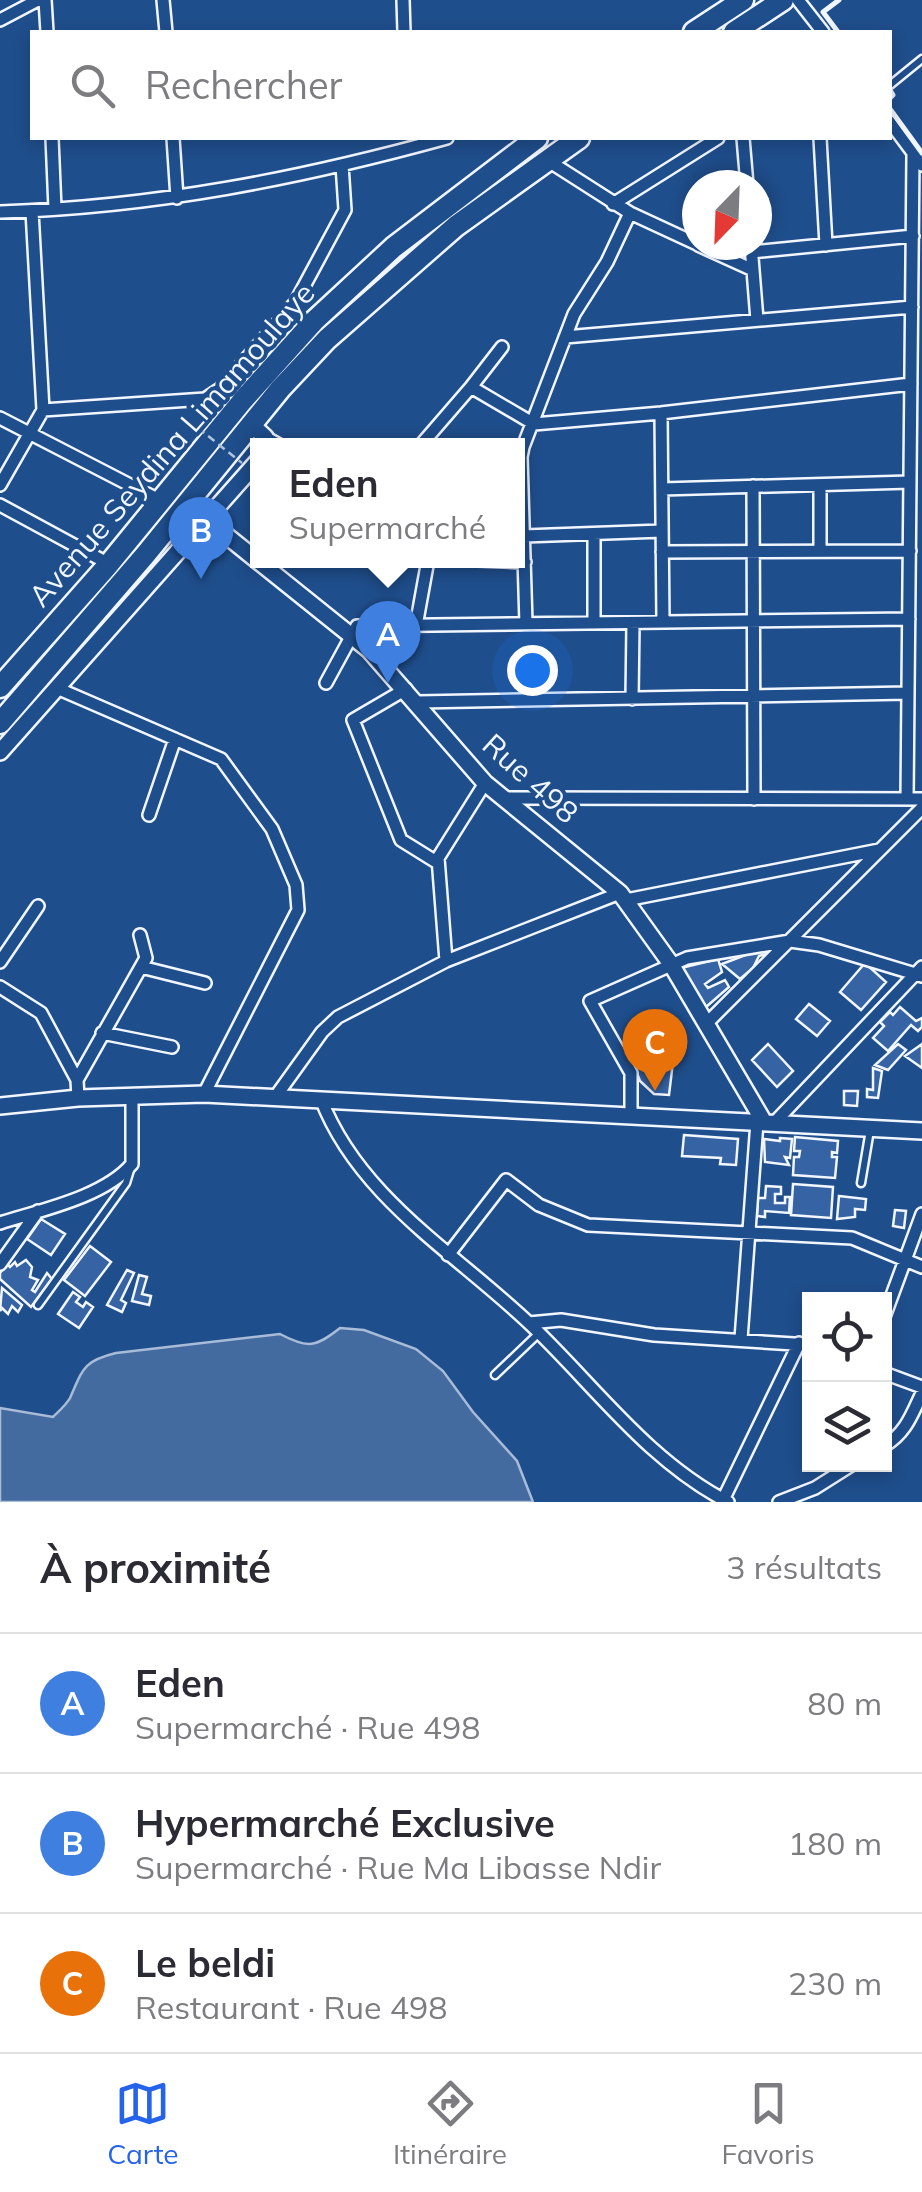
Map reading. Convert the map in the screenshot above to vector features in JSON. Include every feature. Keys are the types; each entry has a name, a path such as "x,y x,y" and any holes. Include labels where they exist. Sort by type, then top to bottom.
{"highway":[{"path":"697,30 743,0"},
{"path":"737,30 783,0"},
{"name":"Avenue Seydina Limamoulaye","path":"2,683 109,564 242,400 314,321 394,247 534,140"},
{"name":"Avenue Seydina Limamoulaye","path":"260,436 327,339 456,226 576,140"},
{"name":"Avenue Seydina Limamoulaye","path":"0,723 250,447"}],"street":[{"path":"0,20 38,0 46,30"},
{"path":"164,0 166,30"},
{"path":"403,0 404,30"},
{"path":"798,0 820,30"},
{"path":"892,125 918,160 911,384 916,407 910,482 916,506 910,550 916,574 909,619 915,646 908,693 907,798"},
{"path":"52,140 55,209"},
{"path":"173,140 176,198"},
{"path":"613,204 715,140"},
{"path":"743,140 746,170"},
{"path":"820,140 826,245"},
{"path":"0,212 176,198 265,184 408,143"},
{"path":"546,160 630,214 682,238"},
{"path":"44,410 205,399 220,389 295,303 337,226 345,210 342,165"},
{"path":"0,485 44,410 32,211"},
{"path":"525,447 564,336 630,214"},
{"path":"772,247 913,236"},
{"path":"731,260 753,270"},
{"path":"753,260 757,320"},
{"path":"564,336 912,307"},
{"path":"427,438 502,347"},
{"path":"472,387 534,424 661,414 911,384"},
{"path":"661,414 662,622"},
{"path":"0,418 159,500"},
{"path":"0,752 206,520 250,462"},
{"path":"662,489 910,482"},
{"path":"820,485 820,551"},
{"path":"753,486 754,798"},
{"path":"0,505 109,564"},
{"name":"Rue 498","path":"206,520 250,554"},
{"path":"525,536 662,531"},
{"path":"594,534 594,623"},
{"path":"662,552 910,550"},
{"path":"525,562 526,624"},
{"name":"Rue 498","path":"267,568 353,635 412,696 485,784 623,896 670,964 765,1122"},
{"path":"416,626 427,568"},
{"path":"326,683 357,626 909,619"},
{"path":"632,698 633,623"},
{"path":"59,689 226,764 272,828 299,898 298,910 204,1094"},
{"path":"438,863 402,840 353,720 412,696 632,698 908,693"},
{"path":"149,815 175,739"},
{"path":"446,961 438,858 485,784"},
{"path":"503,798 922,798"},
{"path":"706,1024 922,808"},
{"path":"276,1096 322,1032 338,1017 446,961 623,896 880,850"},
{"path":"0,962 38,906"},
{"path":"77,1080 141,966 147,951 140,935"},
{"path":"631,1114 631,1073 590,1000 670,964 790,940 920,973"},
{"path":"141,966 205,983"},
{"path":"741,1339 749,1234 765,1122 920,973"},
{"path":"0,987 41,1013 77,1080 78,1098"},
{"path":"102,1033 172,1047"},
{"path":"0,1106 78,1098 204,1094 870,1128 919,1127"},
{"path":"0,1223 121,1178 132,1164 132,1096"},
{"path":"321,1099 334,1132 385,1197 534,1328 646,1444 725,1501 802,1348"},
{"path":"448,1255 506,1180 539,1205 588,1225 852,1238 922,1267"},
{"path":"0,1264 38,1211"},
{"path":"892,1298 922,1214"},
{"path":"534,1328 560,1320 654,1335 802,1344"},
{"path":"892,1377 922,1390 908,1424 892,1441"},
{"path":"779,1502 815,1488 840,1472"}],"lane":[{"path":"892,83 922,60"},
{"path":"861,1183 870,1128"},
{"path":"38,1304 126,1183 132,1164"},
{"path":"495,1375 534,1328"}],"path":[{"path":"198,428 250,462"}],"water":[{"path":"340,1328 364,1330 416,1349 443,1371 517,1461 533,1502 0,1502 0,1408 53,1417 69,1400 86,1368 97,1359 116,1353 280,1334 312,1344"}],"building":[{"path":"764,948 766,954 759,956 753,968 740,979 722,964"},
{"path":"718,959 722,972 705,984 708,988 725,980 729,987 706,1007 681,968"},
{"path":"865,963 886,982 861,1010 840,992"},
{"path":"809,1004 830,1021 817,1036 796,1019"},
{"path":"900,1007 916,1021 922,1018 922,1027 918,1031 911,1025 888,1051 873,1038 884,1026 880,1022"},
{"path":"654,1032 673,1062 669,1095 654,1094 640,1081 626,1044"},
{"path":"768,1044 793,1071 777,1087 752,1060"},
{"path":"898,1044 906,1050 888,1070 875,1065"},
{"path":"922,1044 922,1068 905,1056"},
{"path":"873,1068 882,1071 878,1098 867,1097 867,1089 873,1090"},
{"path":"844,1091 858,1091 857,1106 844,1105"},
{"path":"684,1135 738,1139 736,1165 720,1164 721,1158 682,1156"},
{"path":"795,1137 838,1141 837,1153 832,1152 832,1157 837,1157 835,1178 793,1175 794,1157 799,1157 800,1151 794,1151"},
{"path":"764,1139 792,1139 790,1158 785,1157 789,1165 765,1162"},
{"path":"793,1184 833,1187 831,1218 791,1215"},
{"path":"766,1186 781,1187 781,1194 775,1194 775,1203 785,1203 785,1197 790,1197 789,1213 765,1211 765,1217 757,1216 758,1198 765,1198"},
{"path":"839,1196 866,1199 865,1210 855,1209 855,1217 837,1219"},
{"path":"895,1210 906,1211 904,1228 893,1226"},
{"path":"41,1219 65,1234 51,1255 27,1239"},
{"path":"90,1246 111,1262 85,1296 64,1280"},
{"path":"26,1260 32,1267 30,1277 38,1280 32,1290 35,1292 47,1273 52,1279 31,1307 0,1279 7,1264 10,1267 15,1262 17,1266"},
{"path":"127,1270 134,1273 121,1300 126,1303 122,1312 107,1305"},
{"path":"139,1275 147,1277 142,1294 151,1296 149,1305 132,1301"},
{"path":"2,1288 22,1305 18,1312 12,1306 8,1314 2,1308 0,1311"},
{"path":"73,1292 80,1297 76,1302 93,1307 79,1328 58,1314"}],"wall":[{"path":"836,30 823,12 839,0"},
{"path":"892,112 922,153"}],"place":[{"name":"Hypermarché Exclusive","path":"201,579"},
{"name":"Eden","path":"388,683"},
{"name":"Le beldi","path":"655,1091"}]}
